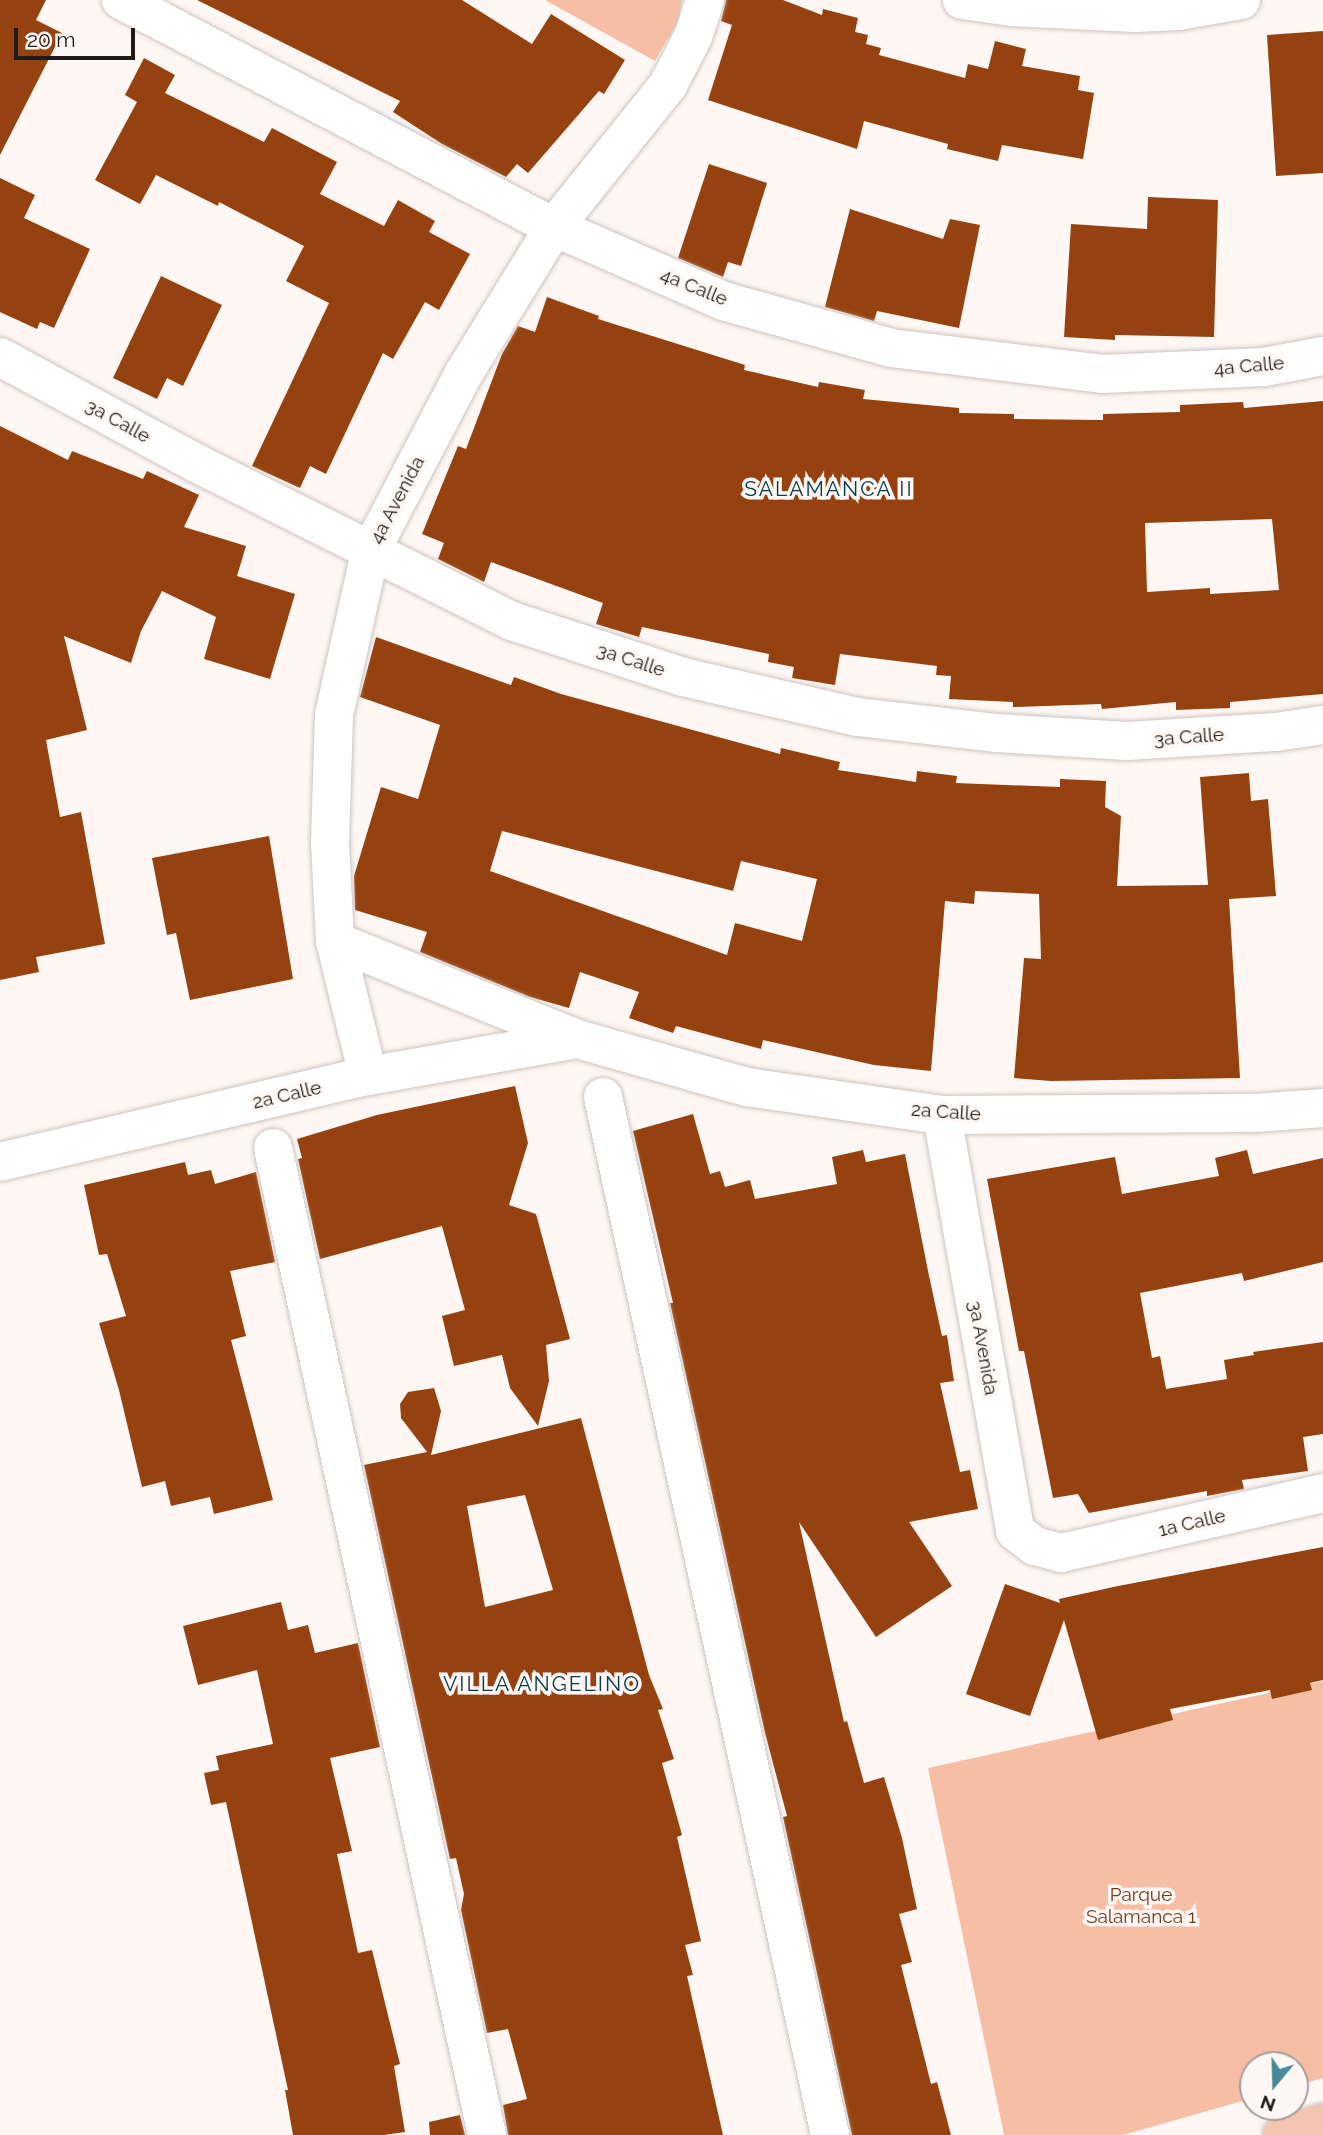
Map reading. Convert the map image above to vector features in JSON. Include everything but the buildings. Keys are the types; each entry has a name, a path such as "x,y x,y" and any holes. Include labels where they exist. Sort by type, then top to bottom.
{"main road":[{"path":"1282,2135 1323,2123"}],"street":[{"name":"4a Calle","path":"121,0 554,227 723,301 891,348 1102,373 1264,367 1323,356"},
{"name":"4a Avenida","path":"368,1076 335,941 330,842 334,715 370,552 464,373 554,227 668,85 693,37 705,0"},
{"path":"962,0 1012,7 1135,13 1178,11 1241,0"},
{"name":"3a Calle","path":"0,357 370,552 512,621 683,677 858,717 997,733 1127,741 1276,732 1323,724"},
{"name":"2a Calle","path":"335,941 577,1039 747,1087 942,1115 1255,1112 1323,1108"},
{"name":"2a Calle","path":"0,1162 368,1076 577,1039"},
{"path":"603,1097 830,2135"},
{"name":"3a Avenida","path":"942,1115 1015,1531 1035,1546 1061,1553"},
{"path":"273,1148 487,2135"},
{"name":"1a Calle","path":"1061,1553 1323,1493"}],"green space":[{"path":"545,0 682,0 678,22 655,61"},
{"name":"Parque Salamanca 1","path":"1323,1681 1323,2078 1309,2082 1309,2051 1239,2051 1239,2102 1123,2135 1004,2135 928,1768"}],"district":[{"name":"SALAMANCA II","path":"829,489"},
{"name":"VILLA ANGELINO","path":"542,1684"}]}
